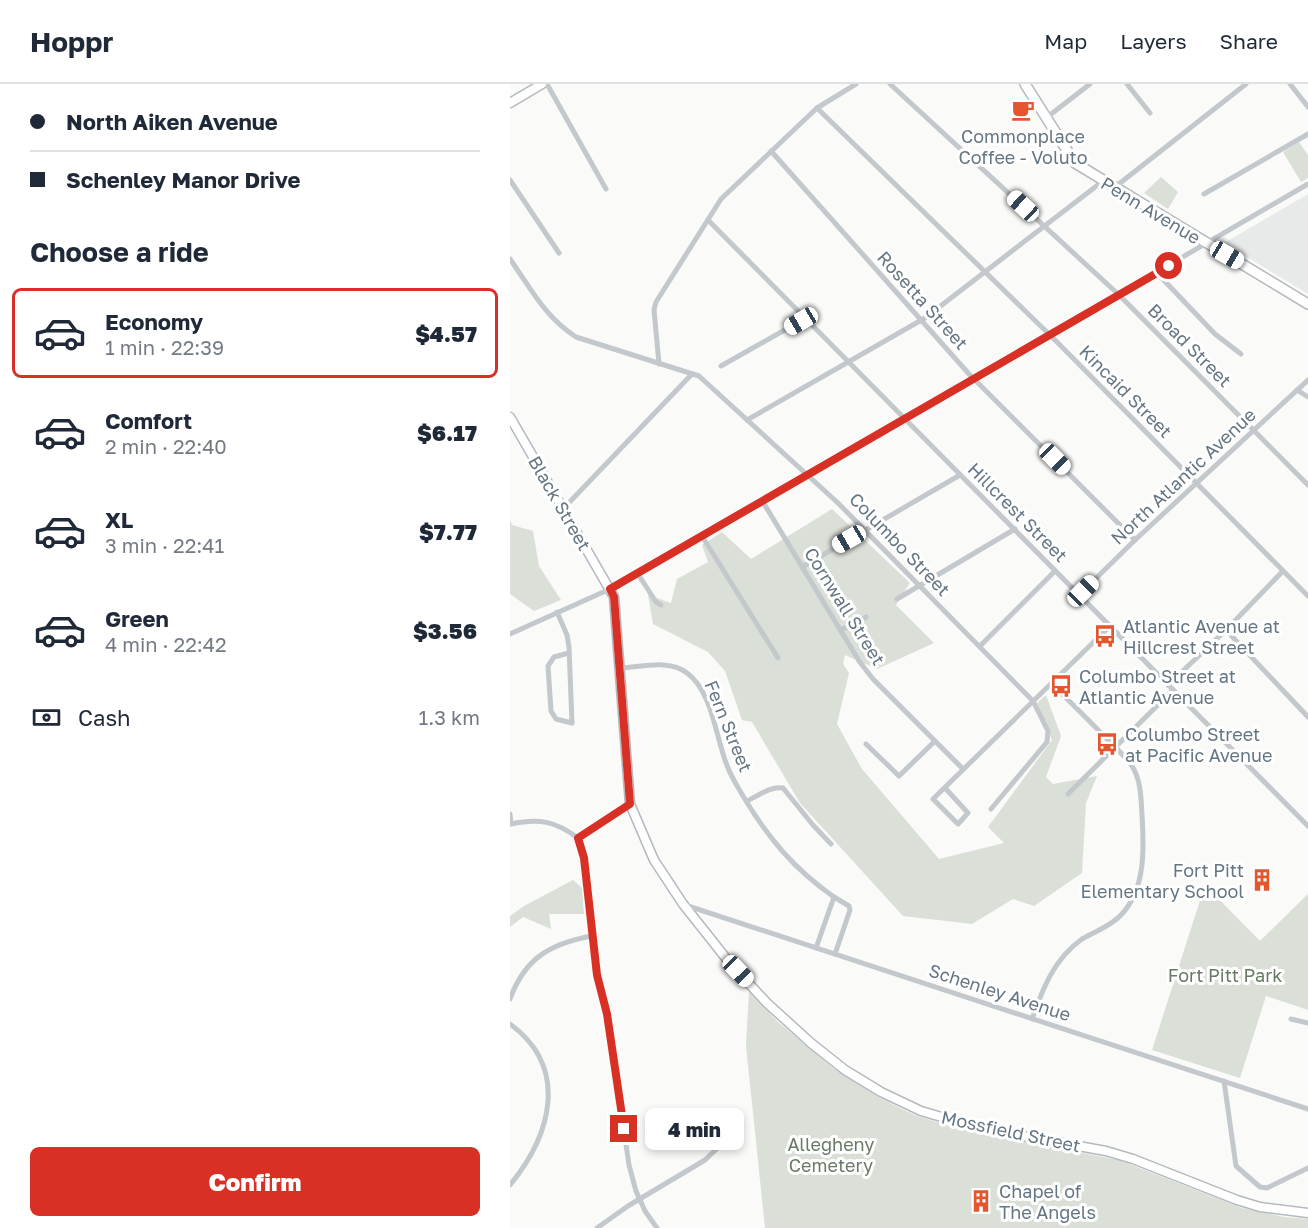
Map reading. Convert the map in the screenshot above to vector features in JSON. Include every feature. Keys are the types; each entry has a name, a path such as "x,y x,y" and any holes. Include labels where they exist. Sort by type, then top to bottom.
{"main road":[{"name":"Penn Avenue","path":"1025,84 1075,163 1308,304"}],"street":[{"path":"510,103 542,84"},
{"path":"547,84 606,189"},
{"path":"659,364 654,310 656,302 721,199 817,108 856,84"},
{"name":"Broad Street","path":"890,84 1118,294 1308,485"},
{"path":"1046,118 1090,84"},
{"path":"1127,84 1150,113"},
{"path":"1115,187 1246,84"},
{"path":"1290,84 1308,107"},
{"name":"Kincaid Street","path":"817,108 1049,335 1308,596"},
{"path":"1204,194 1308,134"},
{"name":"Rosetta Street","path":"771,151 974,378 1135,540"},
{"path":"510,180 559,253"},
{"path":"747,420 920,320 1103,181"},
{"path":"510,634 638,574 1308,184"},
{"name":"Hillcrest Street","path":"708,220 1308,825"},
{"name":"Columbo Street","path":"510,259 544,310 560,326 576,337 699,376 838,502 1033,701 1048,730 1047,742 991,809"},
{"path":"1157,273 1215,334 1241,354"},
{"path":"721,366 804,319"},
{"path":"563,509 692,374"},
{"name":"North Atlantic Avenue","path":"1079,595 1308,380"},
{"path":"1297,390 1308,397"},
{"name":"Black Street","path":"510,417 610,589"},
{"path":"802,567 960,475"},
{"name":"Cornwall Street","path":"763,502 859,662 873,679 963,769"},
{"path":"897,599 1014,529"},
{"path":"702,536 778,658"},
{"path":"980,646 1055,571"},
{"path":"1168,685 1283,571"},
{"path":"638,574 656,602 661,605"},
{"name":"Mossfield Street","path":"610,589 614,597 621,668 630,804 654,860 683,904 729,962 790,1025 845,1070 881,1092 921,1111 979,1128 1106,1150 1133,1158 1252,1205 1284,1212 1308,1213"},
{"path":"556,612 567,635 569,653 572,723 556,719 551,711 548,666 554,657 569,653"},
{"path":"841,630 866,617"},
{"path":"945,788 968,813 958,824 933,799 1110,626"},
{"path":"1226,630 1308,717"},
{"name":"Fern Street","path":"621,668 672,665 686,672 698,683 706,699 728,769 768,836 788,860 834,897 849,906 850,910 835,954"},
{"path":"1032,1019 1048,978 1059,959 1082,939 1106,927 1121,915 1130,902 1139,879 1144,846 1140,788 1133,768 1052,684"},
{"path":"1068,794 1173,690"},
{"path":"866,744 899,776 935,741"},
{"path":"747,801 776,787 783,788 831,844"},
{"path":"578,838 630,804"},
{"path":"510,814 512,825 536,820 552,823 578,838 584,858 591,936 597,975 607,1014 629,1165 634,1186 657,1228"},
{"path":"816,948 834,897"},
{"name":"Schenley Avenue","path":"683,904 1308,1109"},
{"path":"510,999 519,978 541,956 567,941 591,936"},
{"path":"1291,1018 1308,1023"},
{"path":"510,1024 530,1042 538,1055 548,1086 549,1105 541,1133 530,1157 510,1185"},
{"path":"1224,1082 1236,1166 1260,1187 1267,1188 1308,1168"},
{"path":"597,1228 705,1160 730,1136"}],"shaded area":[{"path":"1308,194 1308,294 1224,243"}],"green space":[{"path":"1299,142 1308,155 1308,178 1301,182 1283,152"},
{"path":"1161,177 1178,192 1168,209 1144,193"},
{"path":"832,509 910,583 896,605 934,643 877,669 845,655 843,664 849,673 837,724 862,769 939,859 1004,843 988,827 1052,740 1037,703 1046,695 1061,736 1046,777 1053,784 1097,776 1086,803 1082,873 1034,906 1013,899 972,924 903,916 800,803 752,722 742,720 725,671 708,652 653,624 648,595 671,603 677,579 708,562 702,545 722,532 751,559"},
{"path":"510,520 512,525 533,531 539,566 561,600 534,611 510,594"},
{"path":"573,880 582,888 584,914 549,914 551,929 523,917 510,927 510,916"},
{"name":"Fort Pitt Park","path":"1205,885 1260,941 1308,894 1308,1010 1266,996 1240,1078 1152,1050"},
{"name":"Allegheny Cemetery","path":"749,991 777,1021 833,1068 878,1097 912,1114 955,1128 1119,1160 1242,1208 1284,1217 1308,1219 1308,1228 765,1228 746,1046"}],"place":[{"name":"Commonplace Coffee - Voluto","path":"1023,110"},
{"name":"Atlantic Avenue at Hillcrest Street","path":"1105,636"},
{"name":"Columbo Street at Atlantic Avenue","path":"1061,686"},
{"name":"Columbo Street at Pacific Avenue","path":"1107,744"},
{"name":"Fort Pitt Elementary School","path":"1262,880"},
{"name":"Chapel of The Angels","path":"981,1201"}],"route":[{"path":"624,1129 607,1014 597,975 591,936 584,858 578,838 630,804 621,668 614,597 610,589 1169,266"}]}
